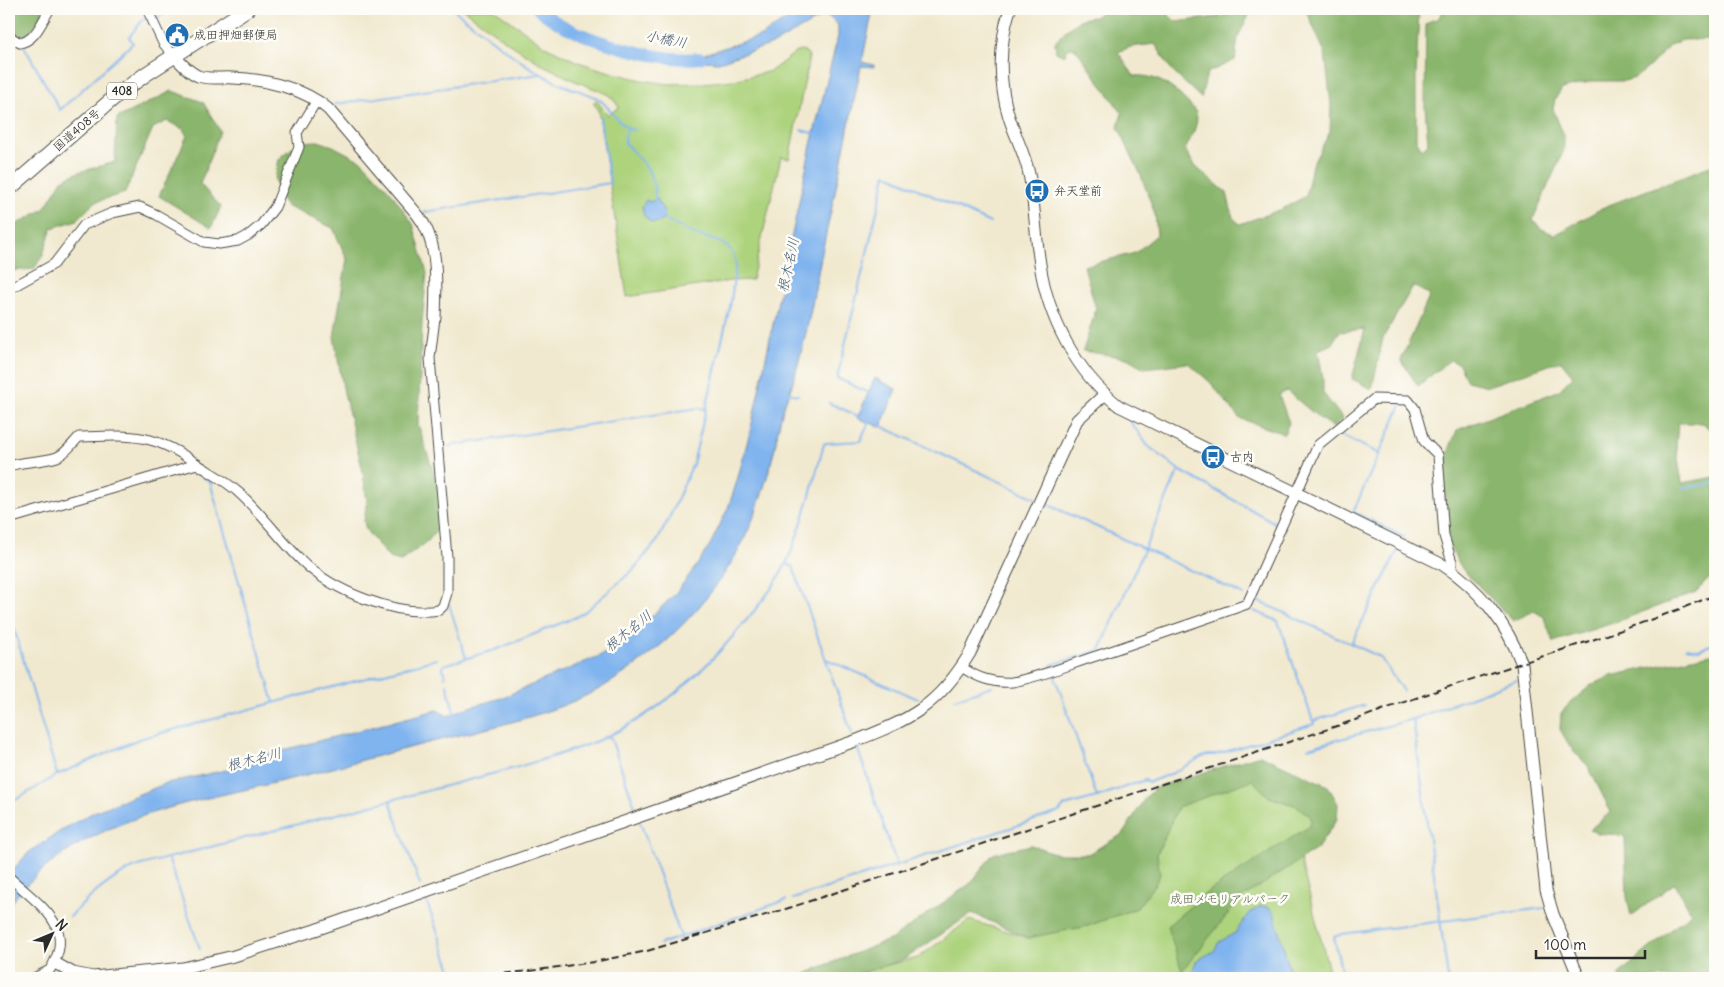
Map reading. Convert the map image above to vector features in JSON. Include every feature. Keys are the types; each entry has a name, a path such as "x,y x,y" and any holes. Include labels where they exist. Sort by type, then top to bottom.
{"highway":[{"name":"国道408号","path":"9,189 116,96 146,74 247,9"}],"street":[{"path":"9,36 20,43 29,40 38,30 50,9"},
{"path":"9,466 57,457 79,437 128,436 156,440 169,446 238,491 303,562 333,584 368,602 411,610 439,610 443,606 447,593 447,557 430,358 435,318 435,271 431,245 425,225 344,126 317,100 292,90 258,81 201,77 188,70 163,43 147,9"},
{"path":"1010,9 1003,34 1002,89 1009,116 1029,172 1040,264 1046,292 1051,309 1065,338 1088,375 1119,406 1451,570 1472,588 1501,622 1513,642 1522,664 1546,890 1553,914 1579,978"},
{"path":"9,289 54,264 84,225 112,213 140,207 204,242 238,242 270,215 279,200 299,147 297,133 317,100"},
{"path":"53,966 93,977 183,968 243,953 904,721 928,705 948,686 962,667 1004,582 1077,420 1105,394"},
{"path":"962,667 969,673 990,680 1011,682 1042,674 1162,635 1247,604 1318,445 1374,399 1408,400 1415,409 1424,441 1438,455 1444,536 1452,562 1451,570"},
{"path":"9,519 197,464"},
{"path":"9,877 53,918 58,931 60,948 53,966 44,978"},
{"path":"34,978 53,966"}],"green space":[{"path":"9,9 45,9 39,20 25,36 19,35 12,30"},
{"path":"463,9 494,9 545,46 578,62 642,80 668,84 734,80 771,71 796,52 802,51 807,53 809,56 807,69 789,159 781,157 752,280 730,281 627,297 598,109 593,103 596,100 608,115 619,107 607,94 543,65 510,44"},
{"path":"1106,9 1137,16 1163,9 1176,22 1225,16 1227,9 1252,9 1238,37 1235,60 1207,73 1201,98 1173,72 1155,44 1130,47 1118,52 1134,76 1150,77 1164,83 1195,110 1197,117 1196,126 1185,150 1196,167 1227,193 1233,218 1240,224 1280,210 1306,196 1312,165 1330,132 1331,104 1325,53 1306,10 1297,9 1419,9 1416,140 1422,149 1428,144 1425,106 1426,24 1438,19 1444,9 1715,9 1715,39 1681,40 1670,45 1649,67 1635,78 1624,81 1593,81 1562,89 1555,99 1553,109 1564,136 1564,150 1533,219 1540,228 1555,235 1604,207 1715,164 1715,434 1703,423 1678,423 1676,446 1682,483 1715,477 1715,573 1696,592 1610,624 1553,642 1544,617 1534,611 1513,621 1463,570 1449,546 1443,465 1457,430 1558,391 1573,376 1561,361 1488,386 1467,381 1459,364 1450,360 1418,386 1401,360 1430,295 1413,286 1383,338 1372,389 1352,379 1365,329 1339,332 1331,345 1318,350 1323,378 1323,393 1343,419 1334,428 1287,391 1279,395 1289,423 1284,434 1239,418 1210,382 1188,363 1144,368 1127,358 1083,351 1096,309 1084,266 1135,253 1157,235 1155,214 1140,173 1118,127 1122,113 1075,48 1069,48 1064,56 1056,52 1055,42 1064,32 1081,19 1094,17"},
{"path":"172,91 203,102 220,131 200,184 221,207 211,228 159,196 187,136 183,129 167,121 153,128 125,193 95,202 77,220 52,228 42,257 34,269 9,271 10,228 44,209 62,180 79,172 115,162 117,118"},
{"path":"318,141 333,146 363,162 390,191 413,224 427,273 422,322 418,424 443,502 437,530 427,542 401,561 389,558 366,530 364,521 367,502 363,472 344,393 334,337 347,259 333,228 286,206 280,197 275,179 279,159 299,142"},
{"path":"1715,653 1715,978 1620,978 1618,975 1691,913 1675,883 1631,916 1627,897 1625,836 1589,830 1611,812 1588,766 1570,747 1560,729 1561,713 1590,686 1611,676"},
{"path":"1260,755 1328,786 1338,804 1337,819 1317,849 1240,899 1182,971 1167,926 1209,891 1310,826 1311,817 1297,806 1269,797 1252,780 1178,807 1157,854 1160,875 1137,908 1088,926 1028,938 972,913 905,959 846,978 797,978 892,939 971,883 993,854 1031,845 1057,854 1088,854 1123,834 1145,798 1157,787"},
{"name":"成田メモリアルパーク","path":"1253,777 1325,818 1299,855 1331,978 838,978 839,976 918,958 969,920 1029,938 1131,908 1149,842 1171,797"}],"water":[{"name":"根木名川","path":"803,9 873,9 862,62 874,65 874,67 861,66 808,326 779,423 774,452 763,491 749,529 737,553 712,591 698,608 665,641 630,670 590,694 567,704 493,727 288,780 179,805 146,815 85,841 57,859 31,880 9,906 9,874 28,853 65,828 94,812 167,783 253,764 253,758 437,710 448,716 463,709 501,698 606,653 644,624 675,594 711,543 728,508 737,481 751,428 811,145 838,36 838,25 828,16 821,17 776,43 719,62 685,60 761,36"},
{"path":"657,199 665,213 661,222 652,223 644,216 642,207 646,200 650,202"},
{"path":"875,378 896,389 881,427 857,418"},
{"path":"1261,906 1269,907 1274,913 1292,978 1190,978 1196,961 1214,951 1219,942 1235,933 1249,913"}],"waterway":[{"path":"156,18 171,9"},
{"path":"453,9 527,65 559,83 597,98 623,125 634,130"},
{"name":"小橋川","path":"538,9 551,19 574,31 628,50 667,57 700,58"},
{"path":"24,46 60,110 133,43 129,37 145,19"},
{"path":"335,104 540,74"},
{"path":"425,212 610,183 600,119 602,117"},
{"path":"628,129 625,143 648,169 655,190 655,201"},
{"path":"801,130 816,134"},
{"path":"869,393 837,378 886,174 990,223"},
{"path":"445,677 444,665 498,649 576,617 587,610 633,570 658,540 670,516 693,464 731,302 736,261 730,249 722,243 692,233 662,216"},
{"path":"788,393 798,395"},
{"path":"829,403 858,416"},
{"path":"1402,403 1353,512 1404,537"},
{"path":"449,446 699,408 706,409"},
{"path":"1110,409 1127,417 1148,446 1179,470 1277,524"},
{"path":"70,917 106,884 131,869 154,861 511,769 570,751 604,738 643,717 678,691 710,662 752,614 776,581 792,550 824,444 860,441 869,422"},
{"path":"881,426 1035,498"},
{"path":"1338,434 1380,454"},
{"path":"1052,668 1051,665 1100,650 1179,470"},
{"path":"198,473 210,482 274,703"},
{"path":"1683,488 1715,483"},
{"path":"1047,504 1244,595"},
{"path":"1352,642 1398,550"},
{"path":"786,564 793,567 852,734"},
{"path":"1256,600 1380,657 1403,691"},
{"path":"449,604 466,658"},
{"path":"9,611 57,775"},
{"path":"793,899 1059,812 1064,806 1097,797 1145,780 1149,782 1173,773 1208,755 1215,755 1314,724 1278,621 1254,611"},
{"path":"1686,648 1699,650 1715,643"},
{"path":"9,804 57,775 139,739 437,659"},
{"path":"826,659 918,699"},
{"path":"1054,674 1097,797"},
{"path":"1308,748 1413,719 1517,680"},
{"path":"447,684 455,716"},
{"path":"955,699 992,686"},
{"path":"1313,721 1365,705"},
{"path":"1413,719 1448,978"},
{"path":"610,736 635,807"},
{"path":"857,747 897,865"},
{"path":"390,801 420,885"},
{"path":"640,822 681,937"},
{"path":"168,858 200,949"},
{"path":"425,897 450,967"},
{"path":"660,944 786,900"},
{"path":"1338,978 1342,974 1334,937 1342,934 1544,908"}],"railway":[{"path":"373,978 480,976 594,962 647,951 792,907 1358,719 1447,687 1626,628 1715,595"}],"place":[{"name":"成田押畑郵便局","path":"177,35"},
{"name":"弁天堂前","path":"1037,191"},
{"name":"古内","path":"1213,457"}]}
